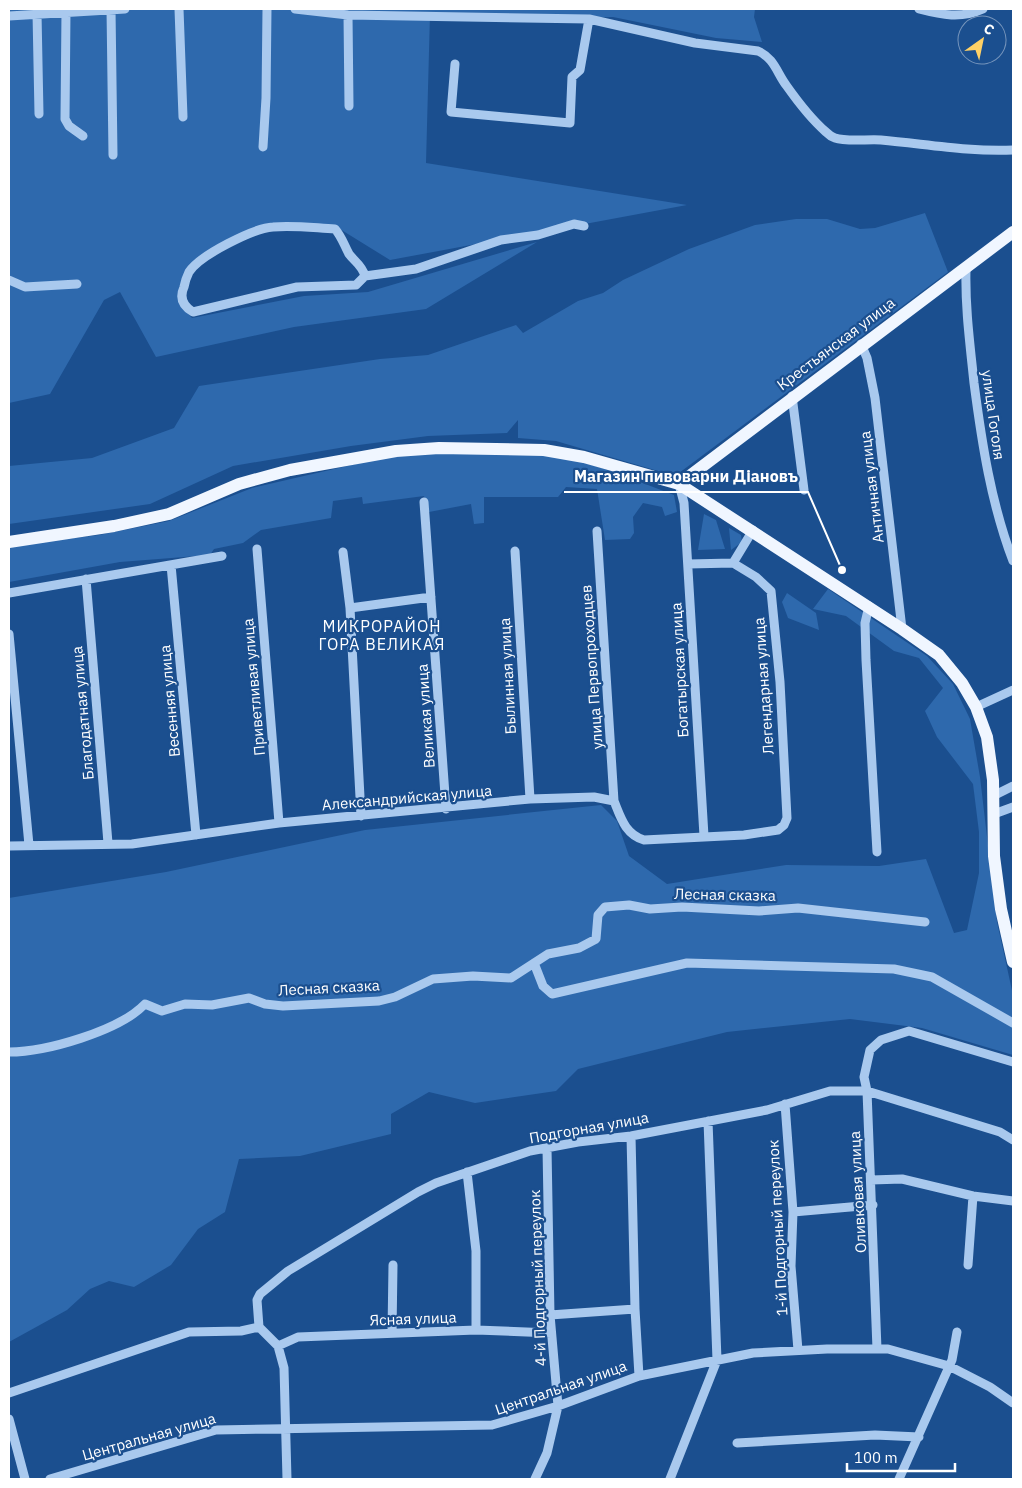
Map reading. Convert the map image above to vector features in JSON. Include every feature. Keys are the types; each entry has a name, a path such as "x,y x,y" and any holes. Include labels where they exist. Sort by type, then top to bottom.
{"main road":[{"name":"Крестьянская улица","path":"679,484 792,396 966,269 1013,232"},
{"path":"9,542 114,526 168,514 239,484 290,470 396,451 439,448 544,450 584,457 679,484 902,628 939,655 962,682 976,707 987,738 993,796 994,856 1001,909 1013,962"}],"street":[{"path":"111,9 113,155"},
{"path":"9,16 66,11 125,9"},
{"path":"179,9 183,117"},
{"path":"262,147 266,98 267,9"},
{"path":"295,9 348,15 589,19 695,43 758,51 765,54 776,67 808,113 827,133 836,138 882,140 936,148 957,146 980,151 1013,150"},
{"path":"925,9 949,16 972,14 983,9"},
{"path":"66,11 65,118 69,126 83,136"},
{"path":"37,13 39,114"},
{"path":"348,15 349,106"},
{"path":"455,64 451,112 570,123 572,77 580,70 589,19"},
{"path":"365,276 363,268 349,254 342,237 336,229 273,227 251,233 202,260 189,272 182,291 182,301 185,308 193,312 209,310 297,287 356,285 365,276 416,269 501,240 538,235 574,224 584,226"},
{"name":"улица Гоголя","path":"966,269 965,305 982,450 999,525 1013,561"},
{"path":"9,280 25,287 77,284"},
{"name":"Античная улица","path":"861,344 867,358 875,398 902,628"},
{"path":"792,396 804,490"},
{"name":"Богатырская улица","path":"679,484 684,502 704,836"},
{"name":"Великая улица","path":"424,502 446,809"},
{"path":"688,564 733,563 753,530"},
{"name":"улица Первопроходцев","path":"597,531 614,801"},
{"name":"Приветливая улица","path":"257,549 279,823"},
{"name":"Былинная улица","path":"515,551 530,800"},
{"path":"343,552 350,608 361,816"},
{"path":"9,593 222,556"},
{"name":"Легендарная улица","path":"704,836 761,833 778,830 784,825 787,818 780,682 771,591 756,577 733,563"},
{"name":"Весенняя улица","path":"171,565 196,834"},
{"name":"Благодатная улица","path":"86,579 108,843"},
{"path":"350,608 431,597"},
{"path":"869,606 865,623 877,852"},
{"path":"9,634 29,845"},
{"path":"976,707 1013,690"},
{"path":"993,796 1013,786"},
{"name":"Александрийская улица","path":"9,846 132,844 279,823 530,800 594,797 614,801"},
{"path":"614,801 626,830 634,837 644,840 704,836"},
{"path":"994,814 1013,807"},
{"name":"Лесная сказка","path":"9,1052 30,1052 106,1030 134,1016 145,1004 162,1010 185,1004 212,1005 249,998 265,1004 283,1006 379,1001 396,997 433,979 473,976 511,978 548,954 579,948 596,939 598,916 605,907 629,905 650,909 682,907 759,911 798,908 925,922"},
{"path":"534,963 543,986 552,994 688,963 894,969 932,977 1013,1023"},
{"name":"Оливковая улица","path":"878,1349 873,1205 867,1091 864,1077 870,1050 881,1040 909,1031 1013,1062"},
{"name":"Подгорная улица","path":"259,1327 257,1300 260,1294 288,1271 418,1192 467,1172 530,1151 578,1142 631,1136 768,1110 830,1091 867,1091 1000,1132 1013,1140"},
{"name":"1-й Подгорный переулок","path":"785,1104 793,1212 791,1266 798,1350"},
{"path":"670,1479 717,1360 708,1121"},
{"path":"631,1136 635,1309 639,1376"},
{"name":"4-й Подгорный переулок","path":"535,1479 547,1453 558,1406 550,1315 547,1148"},
{"path":"467,1172 476,1251 476,1330"},
{"path":"871,1180 902,1179 972,1196 1013,1201"},
{"path":"968,1265 972,1196"},
{"path":"793,1212 873,1205"},
{"path":"392,1333 393,1265"},
{"path":"550,1315 635,1309"},
{"path":"9,1393 189,1332 242,1331 259,1327 278,1346 284,1368 287,1479"},
{"name":"Ясная улица","path":"278,1346 298,1337 476,1330 551,1334"},
{"path":"899,1479 949,1366 957,1332"},
{"name":"Центральная улица","path":"50,1479 216,1430 492,1425 558,1406 639,1376 753,1353 798,1350 888,1349 949,1366 990,1387 1013,1403"},
{"path":"9,1419 25,1479"},
{"path":"737,1443 875,1435 919,1437"}],"shaded area":[{"path":"9,9 755,9 754,17 762,42 716,38 613,17 524,19 430,14 426,163 687,205 390,260 335,226 251,231 193,270 179,303 192,318 304,296 368,292 537,242 426,309 294,327 156,357 120,292 104,300 50,394 9,403"},
{"path":"925,213 948,272 675,476 556,441 518,438 518,420 507,433 428,436 351,446 233,466 150,504 9,524 9,466 92,458 174,428 199,386 380,359 428,355 516,325 523,333 578,301 603,293 623,280 689,249 755,225 796,219 827,219 860,229 875,228"},
{"path":"427,452 525,454 572,460 616,473 674,495 677,512 665,516 662,507 643,503 633,517 634,533 630,539 605,540 597,489 566,487 558,497 484,497 484,523 474,524 471,504 429,512 424,496 363,504 362,497 333,501 331,518 261,530 243,543 214,549 210,555 120,562 9,582 9,546 99,535 169,521 252,488 373,460"},
{"path":"704,514 716,520 725,549 698,550"},
{"path":"729,528 741,535 742,542 731,550"},
{"path":"828,589 927,656 953,684 970,719 980,777 997,922 1013,995 1013,1055 922,1028 850,1019 727,1032 578,1069 556,1091 475,1103 429,1092 391,1114 391,1134 300,1156 239,1159 225,1212 198,1229 171,1265 134,1287 109,1281 90,1289 67,1310 9,1342 9,898 166,872 365,830 601,805 617,821 629,856 667,884 786,865 879,866 926,859 954,933 967,930 979,873 979,832 973,784 937,737 925,711 943,688 919,658 894,651 846,616 813,609"},
{"path":"787,593 816,613 819,630 788,618 782,602"}],"place":[{"name":"Магазин пивоварни Дiановъ","path":"842,570"}],"district":[{"name":"МИКРОРАЙОН ГОРА ВЕЛИКАЯ","path":"382,635"}]}
